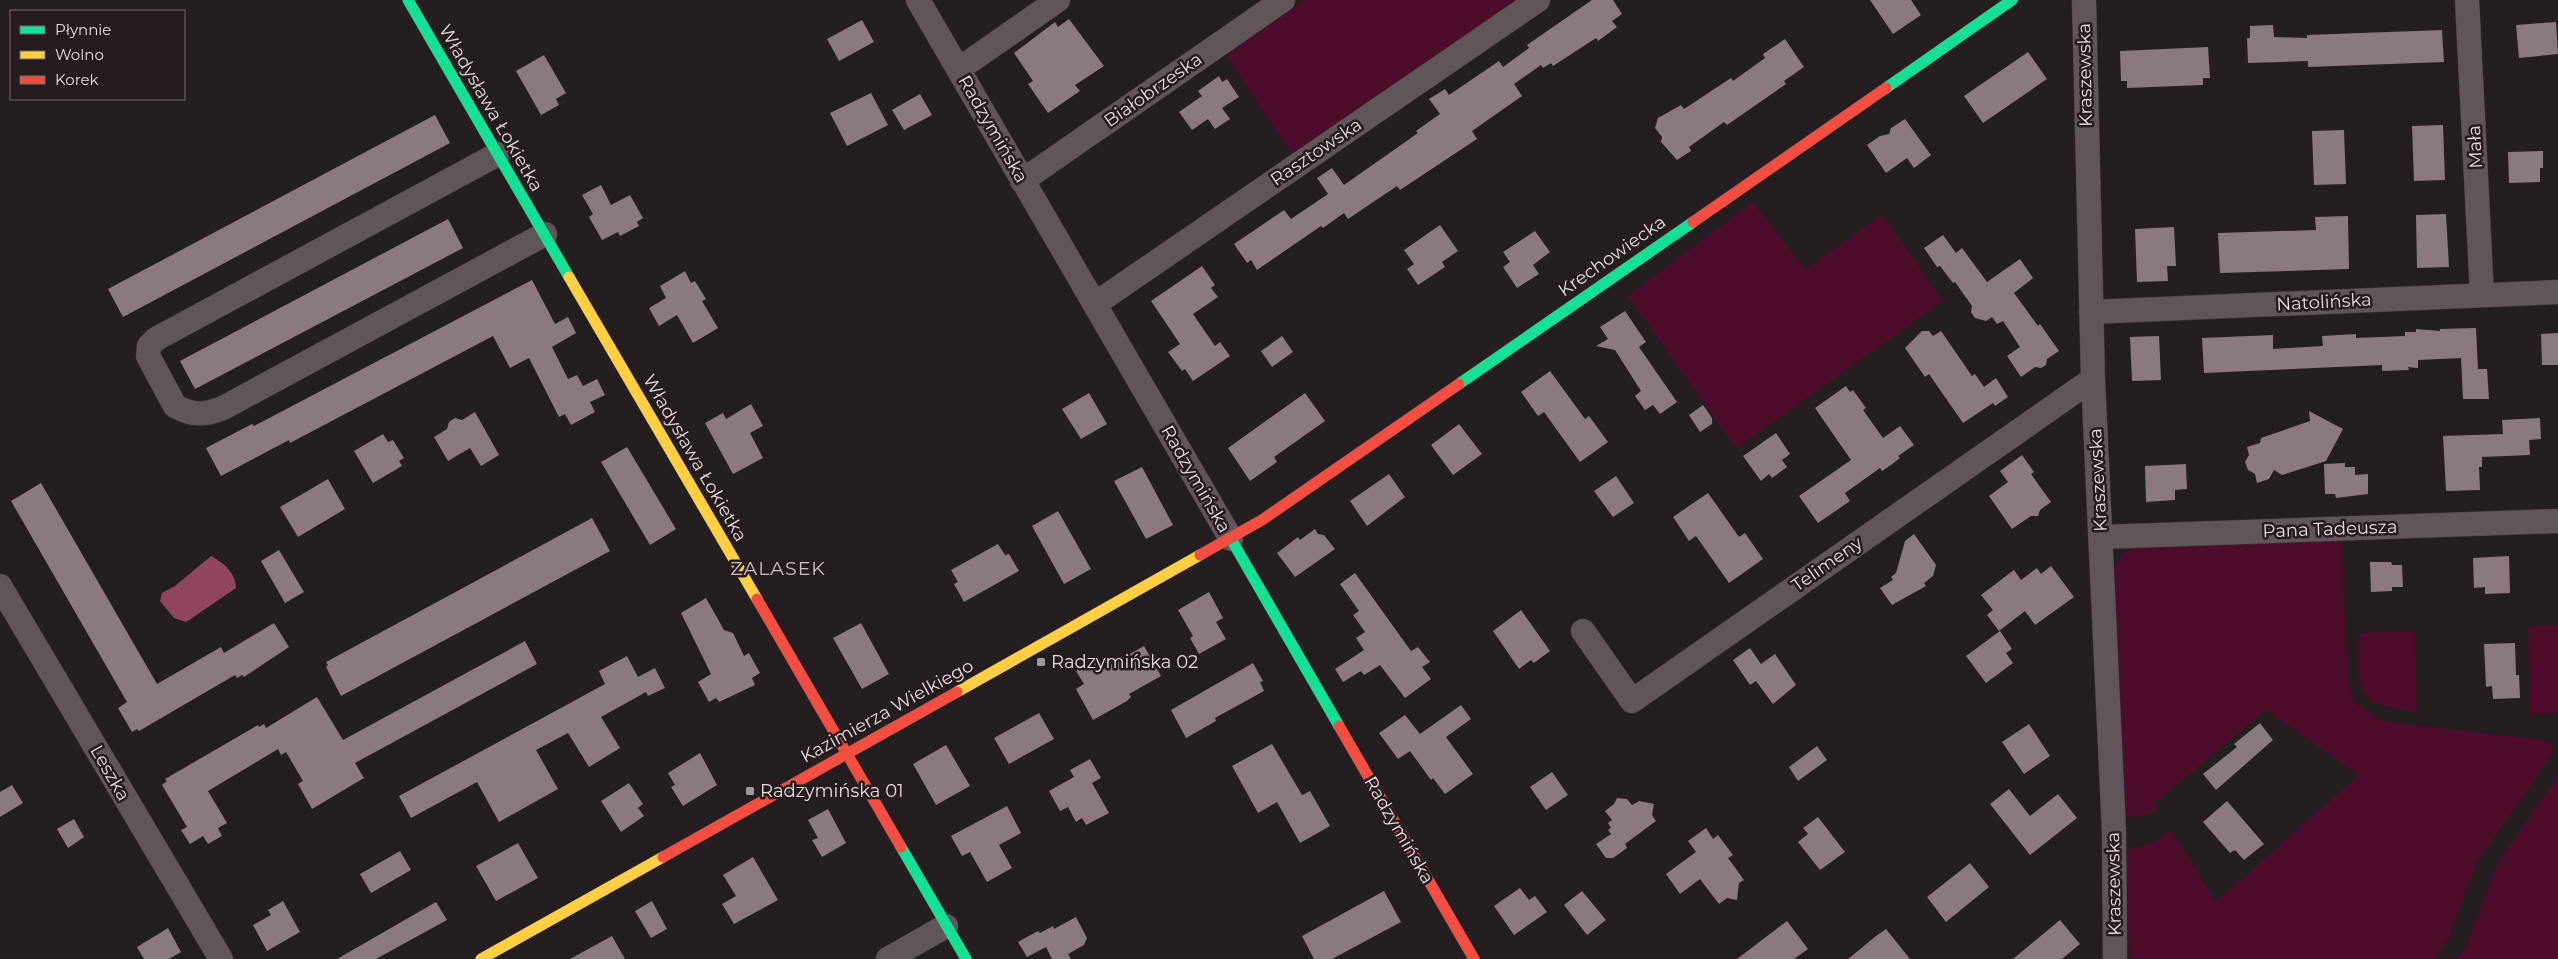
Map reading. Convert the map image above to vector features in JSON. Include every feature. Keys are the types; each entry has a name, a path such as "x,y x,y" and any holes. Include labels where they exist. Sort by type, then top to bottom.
{"street":[{"name":"Władysława Łokietka","path":"408,0 966,959"},
{"name":"Radzymińska","path":"918,0 1474,959"},
{"path":"959,70 1058,0"},
{"name":"Białobrzeska","path":"1022,180 1283,0"},
{"name":"Rasztowska","path":"1095,304 1538,0"},
{"name":"Krechowiecka","path":"1231,539 1329,474 2012,0"},
{"name":"Kraszewska","path":"2084,0 2093,379 2114,832 2115,959"},
{"name":"Mała","path":"2468,0 2482,295"},
{"path":"498,154 156,339 149,346 148,356 175,406 196,415 208,414 223,408 545,234"},
{"name":"Natolińska","path":"2091,312 2558,292"},
{"name":"Telimeny","path":"1583,631 1632,701 2093,379"},
{"name":"Pana Tadeusza","path":"2101,537 2558,521"},
{"name":"Kazimierza Wielkiego","path":"481,959 1231,539"},
{"name":"Leszka","path":"0,586 221,959"},
{"path":"888,959 946,926"}],"shaded area":[{"path":"1305,0 1523,0 1293,156 1226,55"},
{"path":"1753,202 1805,270 1882,215 1943,301 1736,448 1628,296"},
{"path":"2341,540 2348,678 2354,702 2381,721 2543,740 2552,743 2552,751 2546,763 2478,860 2449,937 2435,959 2129,959 2125,850 2154,842 2172,831 2216,902 2359,775 2266,710 2155,803 2159,810 2138,817 2126,816 2116,660 2114,567 2123,554 2137,546"},
{"path":"211,556 228,569 234,578 236,588 186,622 174,618 160,601 162,593 175,586"},
{"path":"2558,625 2558,713 2530,715 2528,627"},
{"path":"2415,631 2417,713 2387,707 2371,701 2365,695 2359,679 2359,633"},
{"path":"2558,775 2558,959 2457,959 2468,943 2496,866"}],"building":[{"path":"1592,0 1613,0 1622,14 1612,21 1617,27 1598,41 1596,38 1553,66 1551,63 1543,68 1541,65 1514,84 1522,96 1472,131 1477,139 1400,190 1397,186 1348,219 1344,213 1323,228 1321,226 1257,270 1251,260 1247,263 1234,244 1284,210 1291,219 1328,194 1317,178 1332,168 1344,185 1418,133 1416,131 1440,114 1429,99 1445,89 1449,95 1499,61 1503,67 1529,48 1527,45"},
{"path":"1870,0 1911,0 1921,15 1893,34"},
{"path":"1069,19 1104,66 1075,85 1080,91 1048,113 1028,84 1033,81 1014,53 1055,22 1058,27"},
{"path":"862,20 874,42 839,61 827,39"},
{"path":"2556,22 2558,54 2519,58 2516,25"},
{"path":"2273,25 2274,37 2307,38 2307,35 2442,30 2444,62 2308,67 2308,61 2248,63 2247,38 2250,38 2250,26"},
{"path":"1785,39 1804,67 1784,81 1786,84 1727,125 1724,122 1689,147 1691,151 1677,160 1661,142 1662,137 1655,128 1658,118 1681,105 1684,109 1731,78 1733,81 1765,58 1763,54"},
{"path":"2208,47 2210,78 2203,78 2203,85 2127,88 2127,81 2121,81 2120,51"},
{"path":"2028,52 2047,79 1983,123 1964,96"},
{"path":"544,55 566,93 556,99 559,105 541,115 516,71"},
{"path":"1219,76 1222,82 1227,79 1239,97 1222,108 1230,119 1215,129 1208,119 1192,130 1179,112 1202,96 1198,91"},
{"path":"871,93 888,125 847,146 830,113"},
{"path":"920,94 932,115 904,130 892,110"},
{"path":"435,115 450,143 123,317 108,289"},
{"path":"1905,119 1931,155 1914,168 1907,158 1886,173 1867,145 1880,136 1889,134 1891,128"},
{"path":"2443,125 2445,180 2414,181 2412,126"},
{"path":"2344,130 2346,184 2314,185 2312,131"},
{"path":"2543,151 2543,168 2540,168 2540,182 2509,183 2508,152"},
{"path":"601,185 611,205 630,195 643,218 637,222 639,226 620,236 618,232 602,240 589,217 593,214 582,195"},
{"path":"2446,214 2449,267 2417,268 2416,215"},
{"path":"2348,216 2349,269 2220,273 2218,233 2316,230 2315,217"},
{"path":"448,219 463,248 195,389 180,361"},
{"path":"1440,225 1458,251 1442,262 1445,267 1418,285 1407,269 1414,264 1404,250"},
{"path":"2174,227 2176,266 2167,266 2168,281 2137,282 2135,229"},
{"path":"1535,231 1550,252 1533,265 1539,274 1517,288 1503,267 1510,262 1503,252"},
{"path":"1943,235 1956,253 1962,248 1987,282 2020,259 2033,278 2014,293 2038,326 2040,324 2059,351 2047,359 2046,365 2041,368 2035,367 2021,377 2007,356 2020,347 2003,321 1997,324 1992,317 1986,321 1975,318 1971,312 1972,306 1955,282 1953,283 1940,266 1937,267 1924,248"},
{"path":"1202,266 1215,285 1211,288 1218,297 1193,314 1215,346 1220,342 1230,356 1193,381 1185,369 1182,371 1168,352 1180,344 1151,301"},
{"path":"685,271 691,283 695,281 706,299 702,301 718,328 693,343 677,315 659,326 649,308 666,298 660,286"},
{"path":"532,280 555,324 568,317 576,333 552,347 568,379 577,375 583,386 597,379 605,395 590,402 595,412 571,425 565,414 559,417 529,358 510,368 493,336 290,443 289,440 221,476 206,448 252,424 254,426"},
{"path":"1625,311 1646,342 1639,347 1677,402 1660,414 1653,405 1645,410 1635,396 1641,391 1615,350 1596,346 1608,339 1600,327"},
{"path":"2476,328 2478,369 2487,369 2489,399 2463,399 2461,358 2418,360 2418,368 2408,367 2409,370 2382,371 2382,365 2204,373 2202,338 2273,335 2273,349 2323,346 2322,336 2356,334 2356,338 2405,336 2405,332 2416,332 2416,329 2440,331 2440,329"},
{"path":"1922,331 1929,331 1933,336 1941,331 1972,376 1975,374 1984,387 1996,378 2008,397 1995,406 1993,403 1963,423 1929,374 1925,377 1905,348"},
{"path":"2558,333 2558,365 2542,365 2541,334"},
{"path":"1282,336 1293,352 1272,367 1261,351"},
{"path":"2159,336 2161,380 2132,381 2130,337"},
{"path":"1550,371 1585,419 1589,416 1608,442 1580,462 1544,412 1538,416 1521,392"},
{"path":"1846,386 1850,392 1853,390 1866,408 1863,410 1883,438 1900,426 1914,445 1898,456 1900,458 1891,465 1882,471 1880,468 1845,493 1850,501 1818,523 1799,496 1851,460 1815,408"},
{"path":"1089,393 1107,424 1081,439 1062,409"},
{"path":"1305,393 1325,421 1274,457 1277,462 1250,481 1228,448"},
{"path":"751,404 763,426 750,433 763,458 733,474 705,423 723,413 726,419"},
{"path":"1703,405 1712,418 1712,424 1700,432 1689,415"},
{"path":"2309,411 2343,429 2326,461 2282,475 2274,470 2269,479 2257,483 2255,474 2248,470 2245,462 2249,455 2247,447 2260,443 2261,438 2310,421"},
{"path":"475,412 499,455 481,466 470,448 448,461 434,437 447,429 449,422 455,418 462,420"},
{"path":"2540,418 2541,439 2529,440 2530,455 2482,457 2482,467 2479,467 2480,490 2446,491 2443,436 2503,434 2502,420"},
{"path":"1459,424 1482,454 1453,475 1431,445"},
{"path":"1776,433 1790,454 1782,460 1787,467 1772,478 1769,474 1761,481 1743,456"},
{"path":"383,434 388,442 393,440 404,458 399,461 402,466 373,483 354,451"},
{"path":"627,447 676,529 650,545 601,462"},
{"path":"2022,455 2034,472 2031,474 2051,502 2040,510 2038,516 2031,516 2012,529 1989,496 2008,482 2000,471"},
{"path":"2345,463 2345,467 2355,467 2355,475 2368,474 2368,494 2336,498 2335,494 2325,494 2324,464"},
{"path":"2186,464 2187,489 2175,490 2175,500 2146,502 2145,466"},
{"path":"1142,467 1173,525 1146,539 1114,481"},
{"path":"1389,474 1405,497 1367,526 1350,501"},
{"path":"1616,476 1634,503 1613,517 1594,491"},
{"path":"328,479 345,509 298,537 280,507"},
{"path":"41,483 157,684 221,647 224,653 274,623 289,647 244,677 242,675 237,678 235,675 139,731 137,729 132,732 118,708 127,702 11,501"},
{"path":"1708,493 1739,537 1745,533 1763,559 1729,583 1696,536 1689,541 1673,517"},
{"path":"1058,511 1091,569 1064,584 1032,526"},
{"path":"592,518 610,551 341,696 326,667 328,665 326,662"},
{"path":"1315,529 1318,534 1324,535 1335,549 1295,577 1277,553 1298,537 1300,540"},
{"path":"1914,534 1936,565 1933,576 1924,583 1926,586 1892,605 1880,588 1893,580 1891,577 1896,573 1905,541"},
{"path":"998,544 1005,555 1009,554 1019,571 964,602 954,584 958,582 951,570"},
{"path":"279,550 304,592 285,603 261,561"},
{"path":"2509,556 2510,593 2485,594 2485,587 2474,588 2473,558"},
{"path":"2370,562 2391,562 2392,565 2402,565 2403,587 2392,587 2392,591 2371,592"},
{"path":"2051,566 2074,597 2035,625 2025,611 1999,631 1987,615 1993,610 1981,595 2014,570 2021,580 2037,568 2041,574"},
{"path":"1355,573 1411,651 1418,647 1430,662 1422,667 1431,679 1405,698 1380,665 1364,675 1361,671 1343,682 1335,669 1364,650 1356,638 1365,632 1353,615 1359,611 1340,584"},
{"path":"1209,592 1223,618 1216,622 1226,639 1199,654 1190,638 1193,636 1178,610"},
{"path":"706,598 724,630 733,633 744,656 749,653 760,673 752,678 755,685 719,702 716,698 709,702 698,682 711,674 681,613"},
{"path":"1521,610 1550,651 1534,663 1531,660 1519,669 1493,631"},
{"path":"861,623 889,674 862,689 833,638"},
{"path":"2000,631 2012,649 2006,653 2013,663 1986,683 1966,656"},
{"path":"525,641 537,664 355,763 364,778 312,809 298,784 303,781 286,752 281,755 278,749 208,791 227,823 218,828 222,836 208,844 203,836 190,844 181,830 187,827 162,785 167,781 165,779 258,725 259,727 264,724 266,728 317,697 343,740"},
{"path":"2515,643 2516,675 2519,675 2520,698 2493,699 2492,686 2486,687 2484,644"},
{"path":"1144,646 1161,676 1129,694 1131,697 1127,701 1093,720 1076,689 1084,684 1076,671 1097,658 1103,669"},
{"path":"1750,648 1761,664 1775,654 1796,685 1773,704 1756,681 1750,685 1733,660"},
{"path":"627,656 638,677 655,668 665,688 648,696 646,692 601,717 620,748 589,767 568,733 536,750 558,789 499,822 477,782 411,818 399,796 605,684 599,671"},
{"path":"1253,663 1263,681 1260,682 1264,691 1215,718 1216,721 1186,738 1171,710"},
{"path":"1461,705 1471,719 1446,737 1473,774 1445,794 1433,778 1431,780 1410,751 1398,759 1379,733 1405,715 1420,734"},
{"path":"1039,713 1054,739 1009,764 994,738"},
{"path":"2260,723 2273,740 2216,790 2203,774 2237,747 2234,744"},
{"path":"2029,724 2050,756 2024,774 2002,742"},
{"path":"1272,744 1302,795 1310,791 1330,826 1300,843 1277,802 1258,813 1232,766"},
{"path":"946,745 970,786 936,805 913,764"},
{"path":"1817,746 1827,760 1798,781 1789,767"},
{"path":"700,753 717,785 683,806 671,787 675,785 668,773"},
{"path":"1090,759 1101,778 1092,783 1109,813 1086,825 1082,818 1076,822 1068,807 1060,811 1049,791 1074,777 1070,770"},
{"path":"1552,772 1568,795 1546,810 1530,787"},
{"path":"629,783 643,804 638,808 644,816 621,832 601,801"},
{"path":"12,785 23,803 0,817 0,792"},
{"path":"2009,789 2030,816 2058,794 2077,818 2030,855 1990,804"},
{"path":"1617,798 1627,799 1632,805 1639,801 1654,804 1652,815 1656,821 1625,844 1627,848 1613,858 1606,858 1596,844 1611,834 1608,830 1611,828 1608,823 1612,820 1605,811 1614,804"},
{"path":"2227,801 2264,844 2244,860 2235,850 2230,853 2203,822"},
{"path":"1007,806 1021,833 999,845 1012,868 987,882 970,852 962,856 951,836"},
{"path":"828,809 846,843 822,857 812,840 818,838 808,820"},
{"path":"1818,817 1845,852 1820,870 1798,842 1808,834 1803,828"},
{"path":"74,819 84,837 68,848 57,829"},
{"path":"1706,828 1713,839 1718,835 1733,855 1728,858 1744,880 1739,883 1737,900 1727,898 1719,904 1700,879 1680,894 1666,874 1696,852 1688,841"},
{"path":"518,843 538,878 496,901 476,866"},
{"path":"400,851 411,870 371,893 360,874"},
{"path":"753,857 778,900 734,924 722,904 736,896 723,875"},
{"path":"1970,863 1989,887 1946,922 1927,897"},
{"path":"1520,888 1529,900 1535,896 1547,912 1514,935 1494,906"},
{"path":"1384,891 1401,922 1332,959 1314,959 1302,936"},
{"path":"1582,891 1606,920 1587,935 1564,905"},
{"path":"283,901 300,932 267,951 253,925 271,915 268,910"},
{"path":"652,901 667,929 651,938 635,911"},
{"path":"436,902 447,920 376,959 337,959"},
{"path":"1076,917 1087,938 1084,945 1068,954 1071,959 1052,959 1046,947 1027,957 1018,942 1038,931 1040,933 1053,926 1054,929"},
{"path":"2060,920 2080,944 2062,959 2013,959"},
{"path":"1787,921 1808,949 1794,959 1737,959"},
{"path":"168,928 181,952 169,959 144,959 137,947"},
{"path":"1886,929 1910,959 1848,959 1876,936"},
{"path":"612,936 625,959 570,959"}],"traffic: fast":[{"path":"408,0 569,277"},
{"path":"1886,88 2012,0"},
{"path":"1459,384 1693,222"},
{"path":"1231,539 1339,726"},
{"path":"901,847 966,959"}],"traffic: slow":[{"path":"569,277 757,599"},
{"path":"957,692 1200,555"},
{"path":"481,959 663,857"}],"traffic: jam":[{"path":"1693,222 1886,88"},
{"path":"1200,555 1262,520 1459,384"},
{"path":"757,599 901,847"},
{"path":"663,857 957,692"},
{"path":"1339,726 1474,959"}],"place":[{"name":"Radzymińska 02","path":"1041,662"},
{"name":"Radzymińska 01","path":"750,791"}],"district":[{"name":"ZALASEK","path":"778,568"}]}
